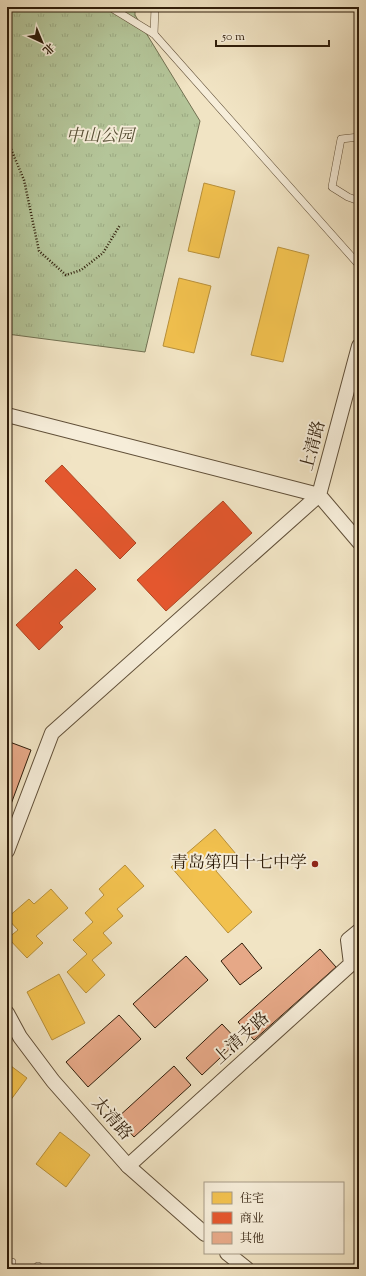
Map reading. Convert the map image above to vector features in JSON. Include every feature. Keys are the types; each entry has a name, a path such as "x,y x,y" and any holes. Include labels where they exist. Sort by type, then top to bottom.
{"street":[{"name":"上清路","path":"359,346 319,495 359,542"},
{"path":"7,415 319,495"},
{"path":"7,850 52,733 319,495"},
{"name":"上清支路","path":"128,1166 351,964 348,940 359,931"},
{"name":"太清路","path":"7,1013 20,1037 53,1081 128,1166 204,1233"},
{"path":"228,1254 247,1269"}],"lane":[{"path":"110,7 154,34 359,265"},
{"path":"154,34 155,7"},
{"path":"359,137 341,139 332,187 348,197 359,201"}],"path":[{"path":"7,145 11,149 24,180 39,251 66,275 81,270 103,253 120,225"}],"green space":[{"name":"中山公园","path":"7,7 135,7 135,15 200,121 145,352 7,334"}],"building: 住宅":[{"path":"204,183 235,191 219,258 188,251"},
{"path":"278,247 309,255 283,362 251,355"},
{"path":"179,278 211,286 194,353 163,346"},
{"path":"215,829 236,854 216,871 252,912 228,933 171,867"},
{"path":"125,865 144,886 117,909 123,916 103,933 112,943 92,960 105,975 86,993 67,972 87,954 73,940 93,922 85,913 104,895 99,889"},
{"path":"51,889 68,908 36,936 43,943 27,958 8,938 18,930 7,918 29,899 34,904"},
{"path":"59,974 85,1023 52,1040 27,992"},
{"path":"7,1063 27,1078 7,1105"},
{"path":"60,1132 90,1155 66,1187 36,1164"}],"building: 商业":[{"path":"62,465 136,543 120,559 45,481"},
{"path":"223,501 252,533 166,611 137,580"},
{"path":"76,569 96,589 59,623 63,627 39,650 16,625"}],"building: 其他":[{"path":"7,741 31,750 7,815"},
{"path":"242,943 262,968 240,985 221,961"},
{"path":"320,949 336,967 254,1040 238,1022"},
{"path":"186,956 208,980 155,1028 133,1004"},
{"path":"119,1015 141,1039 88,1087 66,1062"},
{"path":"222,1024 238,1041 202,1075 186,1058"},
{"path":"174,1066 191,1085 134,1137 117,1118"}],"place":[{"name":"青岛第四十七中学","path":"315,864"}]}
